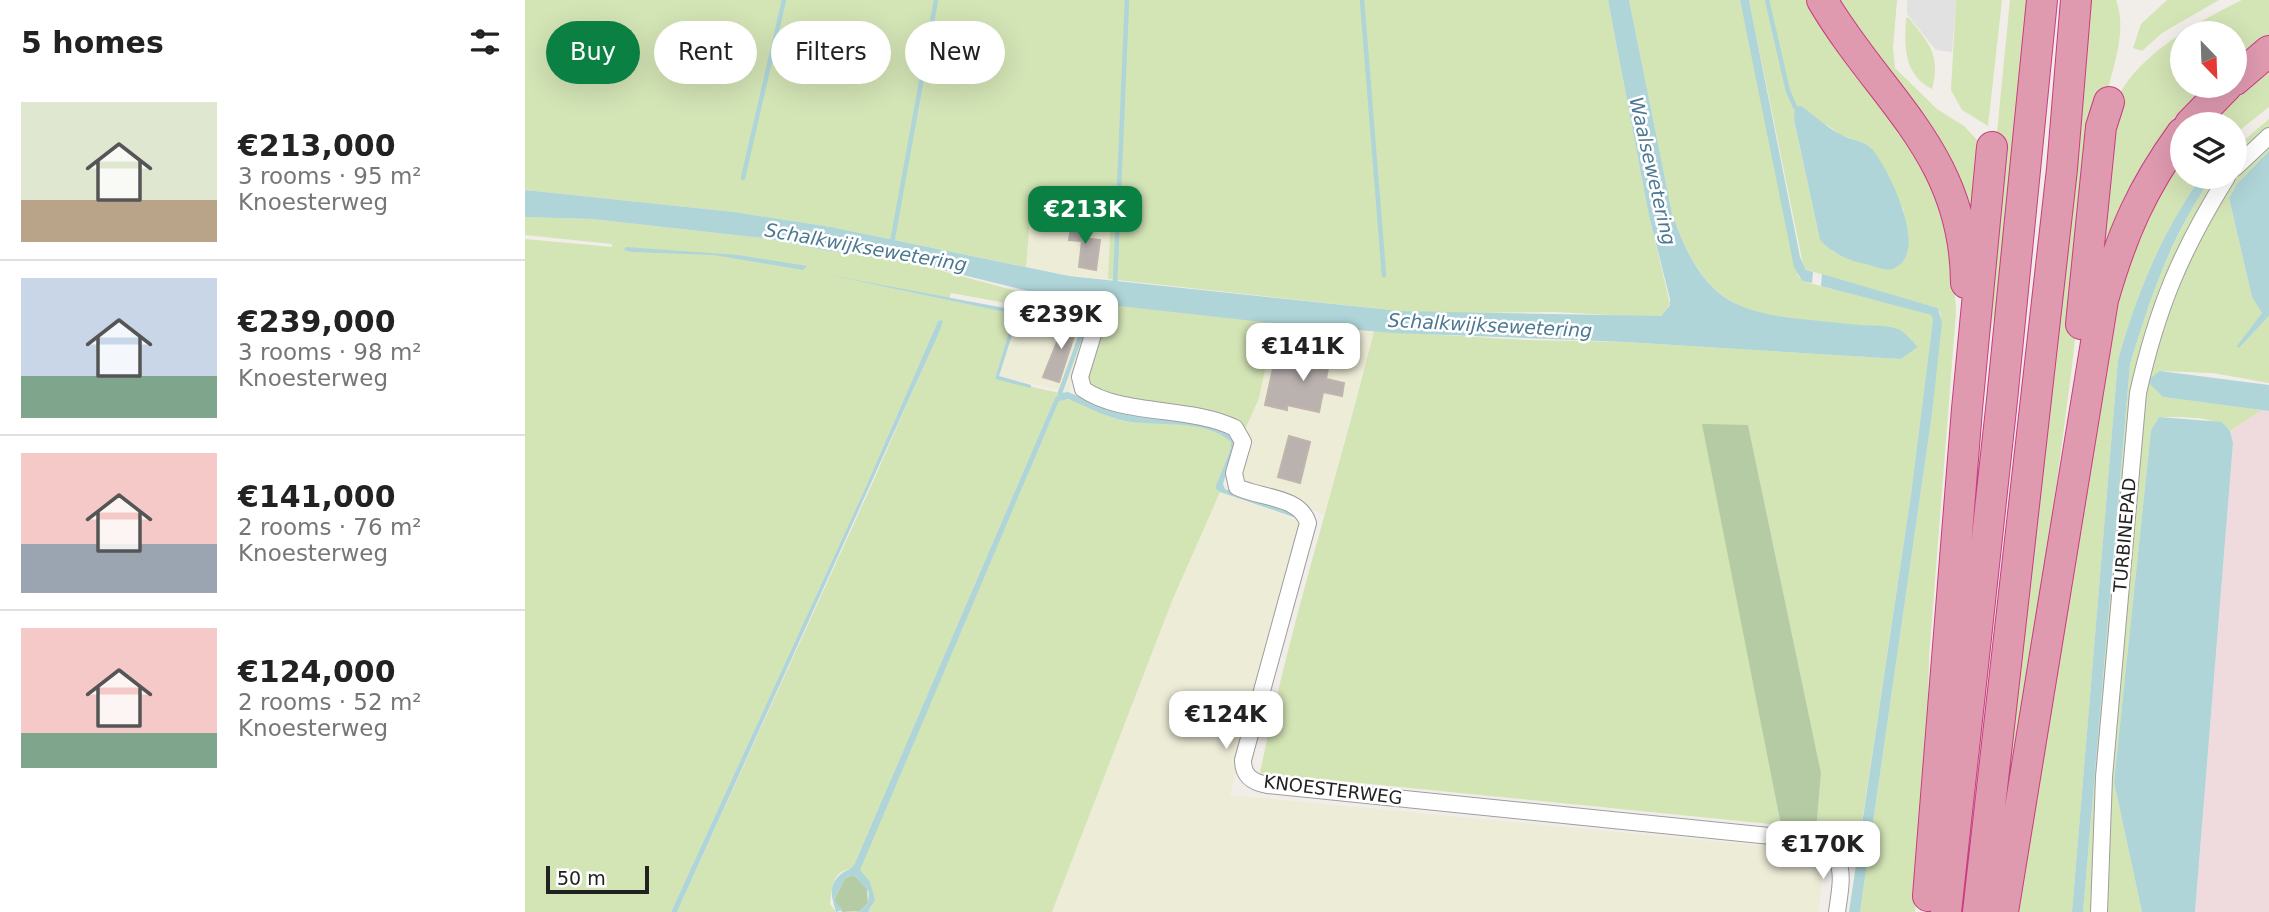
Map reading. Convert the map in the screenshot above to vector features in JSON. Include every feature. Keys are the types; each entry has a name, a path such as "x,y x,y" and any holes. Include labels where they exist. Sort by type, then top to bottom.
{"highway":[{"path":"1822,0 1925,141 1944,179 1958,222 1965,265 1967,409"},
{"path":"1946,912 2004,387 2042,0"},
{"path":"1978,912 2062,169 2076,0"},
{"path":"2247,70 2269,51"},
{"path":"2202,112 2215,98"},
{"path":"2061,552 2067,442 2101,127 2109,102"},
{"path":"1928,912 1967,409 1992,147"},
{"path":"2003,912 2103,300 2121,239 2148,181 2170,149"}],"street":[{"path":"2247,156 2269,136"},
{"name":"TURBINEPAD","path":"2099,912 2104,777 2138,393 2151,335 2173,276 2186,246 2220,189"},
{"name":"KNOESTERWEG","path":"1099,314 1080,377 1083,389 1108,401 1153,408 1234,428 1243,442 1233,477 1237,487 1298,507 1307,519 1243,760 1244,772 1251,779 1267,785 1800,839 1826,848 1838,859 1842,876 1837,912"}],"shaded area":[{"path":"1907,0 1956,0 1952,52 1936,50 1907,14"},
{"path":"2262,410 2269,411 2269,912 2195,912 2233,443 2230,431"}],"green space":[{"path":"525,0 1608,0 1649,216 1670,304 1661,316 1647,317 1555,312 1400,311 1108,279 1111,216 1031,208 1026,267 831,227 734,212 525,190"},
{"path":"1629,0 1740,0 1798,276 1802,281 1931,315 1933,319 1911,494 1859,842 1824,838 1816,832 1821,773 1748,425 1764,734 1781,825 1260,773 1299,607 1374,331 1528,340 1626,342 1901,359 1918,347 1903,334 1889,328 1762,313 1740,305 1720,293 1702,275 1686,248 1672,213"},
{"path":"1749,0 1809,0 1916,148 1946,224 1956,312 1929,657 1927,781 1915,912 1860,912 1932,414 1941,314 1938,308 1807,270 1803,264","holes":["1794,121 1827,125 1841,135 1871,148 1887,174 1904,211 1875,266 1835,253 1820,240"]},
{"path":"1827,0 1897,0 1893,48 1895,68 1937,109 1964,126 1980,143 1976,270 1965,230"},
{"path":"1956,0 2002,0 1988,126 1962,110 1951,90"},
{"path":"2010,0 2028,0 2000,292 1985,352 1970,510 1975,516 1935,890 1984,265"},
{"path":"2090,0 2116,0 2120,37 2092,173 2063,435 1994,912"},
{"path":"2167,0 2219,0 2183,21 2170,21 2170,28 2142,51 2133,48 2141,24"},
{"path":"2242,0 2269,0 2269,46 2247,64 2247,21 2202,21"},
{"path":"1906,18 1909,18 1922,35 1934,58 1932,89 1916,76 1911,68 1905,39"},
{"path":"2170,41 2170,98 2214,98 2206,112 2170,112 2170,173 2101,290 2105,150 2111,113 2132,76"},
{"path":"2269,67 2269,107 2247,124 2247,112 2218,112 2234,98 2247,98 2247,86"},
{"path":"2269,119 2269,151 2247,174 2247,138"},
{"path":"2170,172 2170,189 2193,189 2162,242 2133,312 2118,360 2072,912 2016,912 2103,353 2132,240"},
{"path":"2204,189 2234,189 2229,198 2252,297 2262,313 2239,348 2269,316 2269,383 2213,373 2160,371 2163,397 2262,410 2230,431 2215,422 2177,417 2159,417 2151,430 2114,782 2142,912 2083,912 2130,364 2173,245"},
{"path":"1031,208 1112,217 1108,279 1069,276 1026,267"},
{"path":"525,217 592,219 770,239 829,251 898,259 1020,292 1017,305 951,293 949,299 824,274 1014,314 995,379 1060,393 1055,398 855,863 851,869 840,873 834,881 830,904 836,912 677,912 943,322 938,321 864,491 671,912 525,912 525,239 612,247 612,244 525,235"},
{"path":"1018,299 1057,305 1081,314 1090,328 1068,392 999,376 1019,314 1015,310"},
{"path":"1077,301 1275,321 1259,398 1243,434 1092,393 1085,376 1106,310 1079,305"},
{"path":"1275,321 1374,331 1324,515 1240,481 1242,432 1258,398"},
{"path":"1064,399 1125,421 1180,424 1220,434 1231,442 1231,448 1215,488 1220,492 1172,601 1052,912 868,912 872,906 859,870 1059,401"},
{"path":"1702,424 1748,425 1821,773 1816,832 1805,827 1781,825"},
{"path":"1220,492 1301,522 1230,795 1784,848 1814,858 1823,876 1818,912 1052,912 1172,601"},
{"path":"854,875 867,889 868,903 860,911 842,912 834,900 845,878"}],"water":[{"path":"1608,0 1629,0 1672,213 1686,248 1701,274 1718,292 1737,304 1759,312 1855,325 1892,327 1903,332 1918,347 1901,359 1626,342 1394,333 1263,322 1065,300 898,259 829,251 770,239 592,219 525,217 525,190 734,212 831,227 1069,276 1400,311 1661,316 1670,305 1670,299 1649,216"},
{"path":"1740,0 1749,0 1800,257 1806,270 1813,272 1812,283 1802,281 1794,267"},
{"path":"1801,106 1835,131 1869,146 1880,160 1897,193 1908,231 1908,248 1903,261 1892,269 1882,269 1847,259 1820,240 1794,120 1795,107"},
{"path":"2269,151 2269,316 2239,348 2237,346 2262,313 2252,297 2229,198 2234,189 2247,189 2247,174"},
{"path":"2193,189 2204,189 2163,267 2130,364 2083,912 2072,912 2118,360 2152,265"},
{"path":"626,247 738,255 807,266 803,270 714,255 632,252 624,250"},
{"path":"824,274 1015,310 1019,313 999,376 1031,385 1031,388 995,379 1014,314"},
{"path":"1822,274 1938,308 1942,322 1932,414 1860,912 1849,912 1911,494 1933,319 1931,315 1821,286"},
{"path":"938,321 943,322 937,337 677,912 671,912 864,491"},
{"path":"2160,371 2269,385 2269,411 2163,397 2147,381"},
{"path":"1068,392 1131,415 1153,414 1225,430 1237,440 1223,484 1225,489 1299,516 1293,517 1215,488 1231,448 1231,442 1220,434 1194,426 1125,421 1068,399 1059,401 860,870 870,882 875,900 868,912 852,912 860,911 868,903 869,892 854,875 845,878 834,900 843,910 836,912 832,893 833,884 855,863 1055,398 1060,393"},
{"path":"2159,417 2222,422 2230,431 2233,443 2195,912 2142,912 2114,782 2151,430"}],"building":[{"path":"1072,220 1085,222 1083,238 1100,240 1096,270 1079,267 1082,241 1069,240"},
{"path":"1067,317 1079,321 1059,382 1043,377"},
{"path":"1308,347 1331,352 1326,379 1344,383 1342,396 1323,392 1319,412 1287,405 1287,410 1265,405 1274,364 1303,370"},
{"path":"1289,436 1310,442 1300,483 1278,477"}],"waterway":[{"path":"743,178 784,0"},
{"name":"Schalkwijksewetering","path":"892,243 936,0"},
{"path":"1115,285 1127,0"},
{"path":"1362,0 1384,275"},
{"path":"1767,0 1788,91 1795,107"},
{"path":"1060,393 1085,324"}],"water label":[{"name":"Waalsewetering","path":"1653,171"}]}
